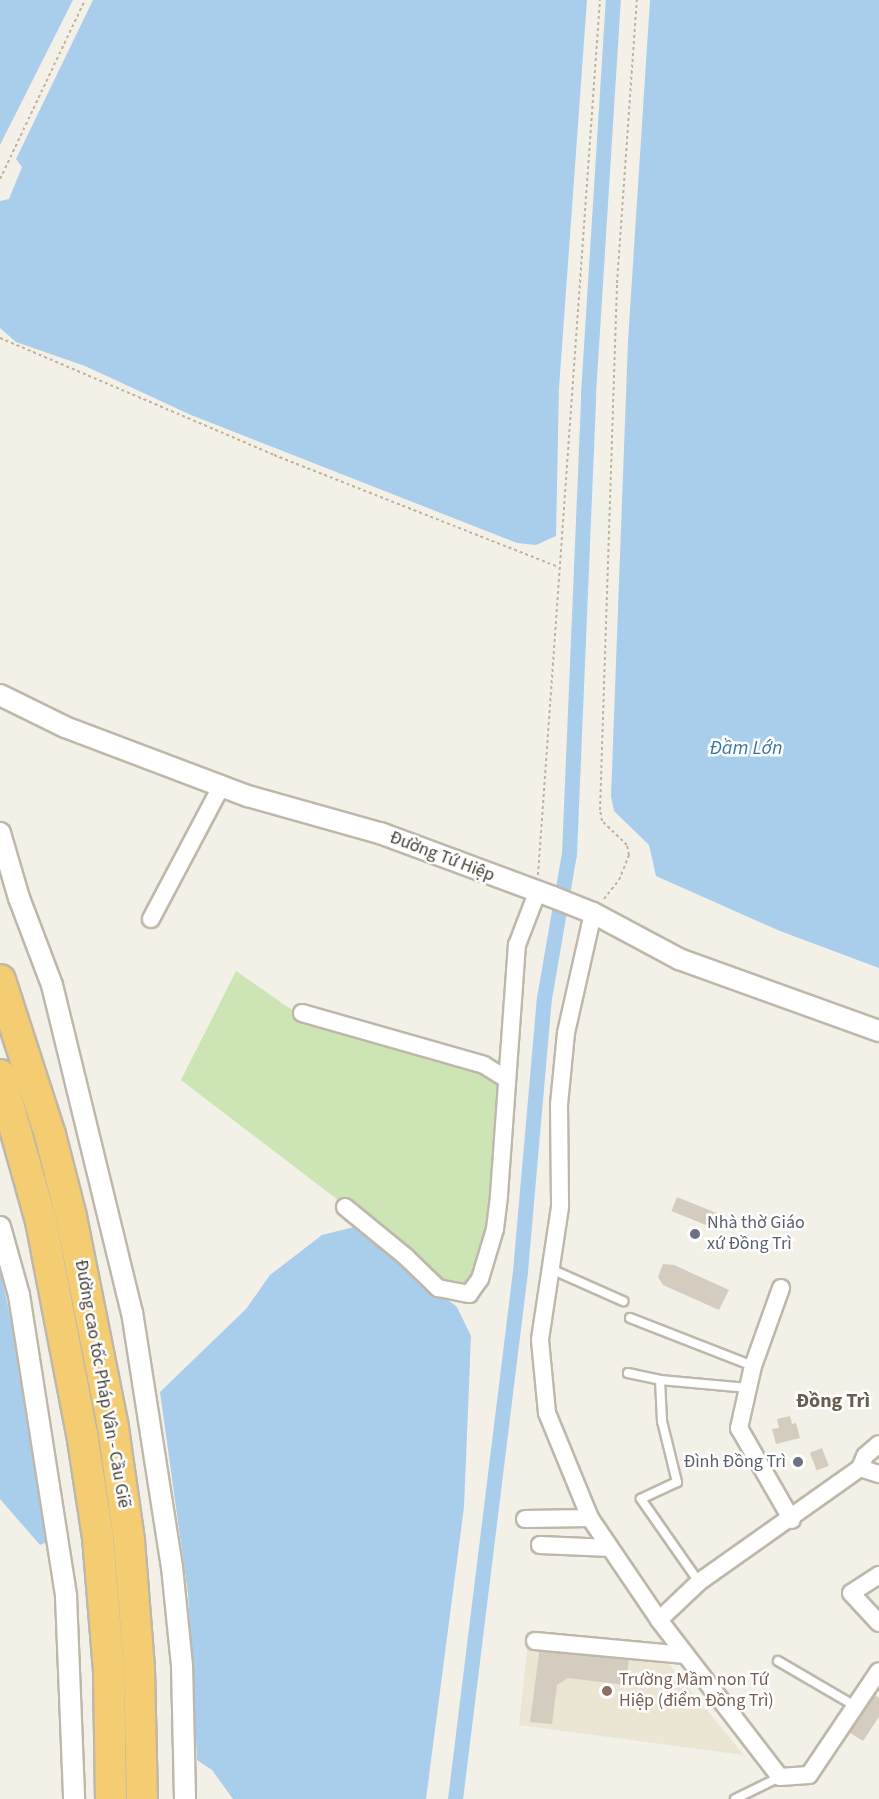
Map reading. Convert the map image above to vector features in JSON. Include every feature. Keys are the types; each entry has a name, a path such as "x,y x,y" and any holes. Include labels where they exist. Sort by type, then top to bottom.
{"highway":[{"name":"Đường cao tốc Pháp Vân - Cầu Giẽ","path":"0,980 50,1135 71,1217 113,1428 129,1541 139,1669 142,1799"},
{"name":"Đường cao tốc Pháp Vân - Cầu Giẽ","path":"0,1075 41,1221 82,1433 98,1537 109,1671 111,1799"}],"street":[{"name":"Đường Tứ Hiệp","path":"0,695 66,727 222,785 380,833 588,911 679,959 879,1031"},
{"path":"151,919 222,785"},
{"path":"0,833 19,898 52,985 132,1312 172,1568 182,1665 185,1799"},
{"path":"345,1207 406,1257 438,1288 469,1294 480,1279 495,1229 517,945 545,895"},
{"path":"588,911 566,1033 559,1105 560,1207 553,1270 540,1340 548,1413 590,1518 659,1620 780,1777 809,1775 879,1671"},
{"path":"302,1013 484,1065 506,1079"},
{"path":"0,1227 19,1295 66,1596 74,1738 74,1799"},
{"path":"781,1288 753,1366 739,1428 742,1439 792,1520"},
{"path":"659,1620 699,1582 792,1520 860,1468 865,1456 879,1444"},
{"path":"860,1468 879,1474"},
{"path":"525,1519 590,1518"},
{"path":"540,1545 610,1548"},
{"path":"879,1575 850,1593 879,1623"},
{"path":"535,1641 685,1655"}],"lane":[{"path":"553,1270 623,1301"},
{"path":"630,1318 753,1366"},
{"path":"628,1373 660,1380 748,1388"},
{"path":"660,1380 662,1421 676,1482 641,1498 699,1582"},
{"path":"778,1661 855,1706"},
{"path":"735,1799 780,1777"}],"path":[{"path":"0,179 85,0"},
{"path":"545,895 559,567 600,0"},
{"path":"588,911 619,880 629,855 621,837 602,820 600,810 616,283 637,0"},
{"path":"0,338 274,455 559,567"}],"shaded area":[{"name":"Trường Mầm non Tứ Hiệp (điểm Đồng Trì)","path":"528,1640 664,1658 744,1755 519,1725"}],"green space":[{"path":"236,971 315,1026 476,1070 502,1085 481,1268 467,1289 445,1282 181,1080"}],"water":[{"path":"0,0 73,0 0,145"},
{"path":"93,0 587,0 559,388 556,536 536,545 517,543 191,415 85,366 16,342 0,328 0,201 9,199 22,167 16,159"},
{"name":"Đầm Lớn","path":"650,0 879,0 879,968 780,931 656,876 649,845 614,811 611,796 628,341"},
{"path":"354,1227 457,1307 471,1336 464,1507 426,1799 233,1799 212,1770 197,1760 188,1594 160,1392 246,1309 270,1275 322,1235"},
{"path":"0,1269 22,1371 49,1541 40,1545 0,1499"}],"building":[{"path":"677,1197 720,1214 714,1228 671,1211"},
{"path":"663,1264 674,1265 729,1290 719,1310 663,1285 658,1277"},
{"path":"790,1416 792,1424 796,1423 800,1438 776,1444 772,1429 779,1428 777,1419"},
{"path":"822,1448 829,1466 817,1470 810,1453"},
{"path":"540,1646 629,1657 626,1685 568,1678 557,1685 552,1724 530,1722"},
{"path":"872,1693 879,1698 879,1717 863,1741 847,1731"}],"waterway":[{"path":"455,1799 520,1271 544,998 569,854 588,394 613,0"}],"place":[{"name":"Nhà thờ Giáo xứ Đồng Trì","path":"695,1234"},
{"name":"Đình Đồng Trì","path":"798,1462"},
{"name":"Trường Mầm non Tứ Hiệp (điểm Đồng Trì)","path":"607,1691"}],"district":[{"name":"Đồng Trì","path":"833,1401"}]}
